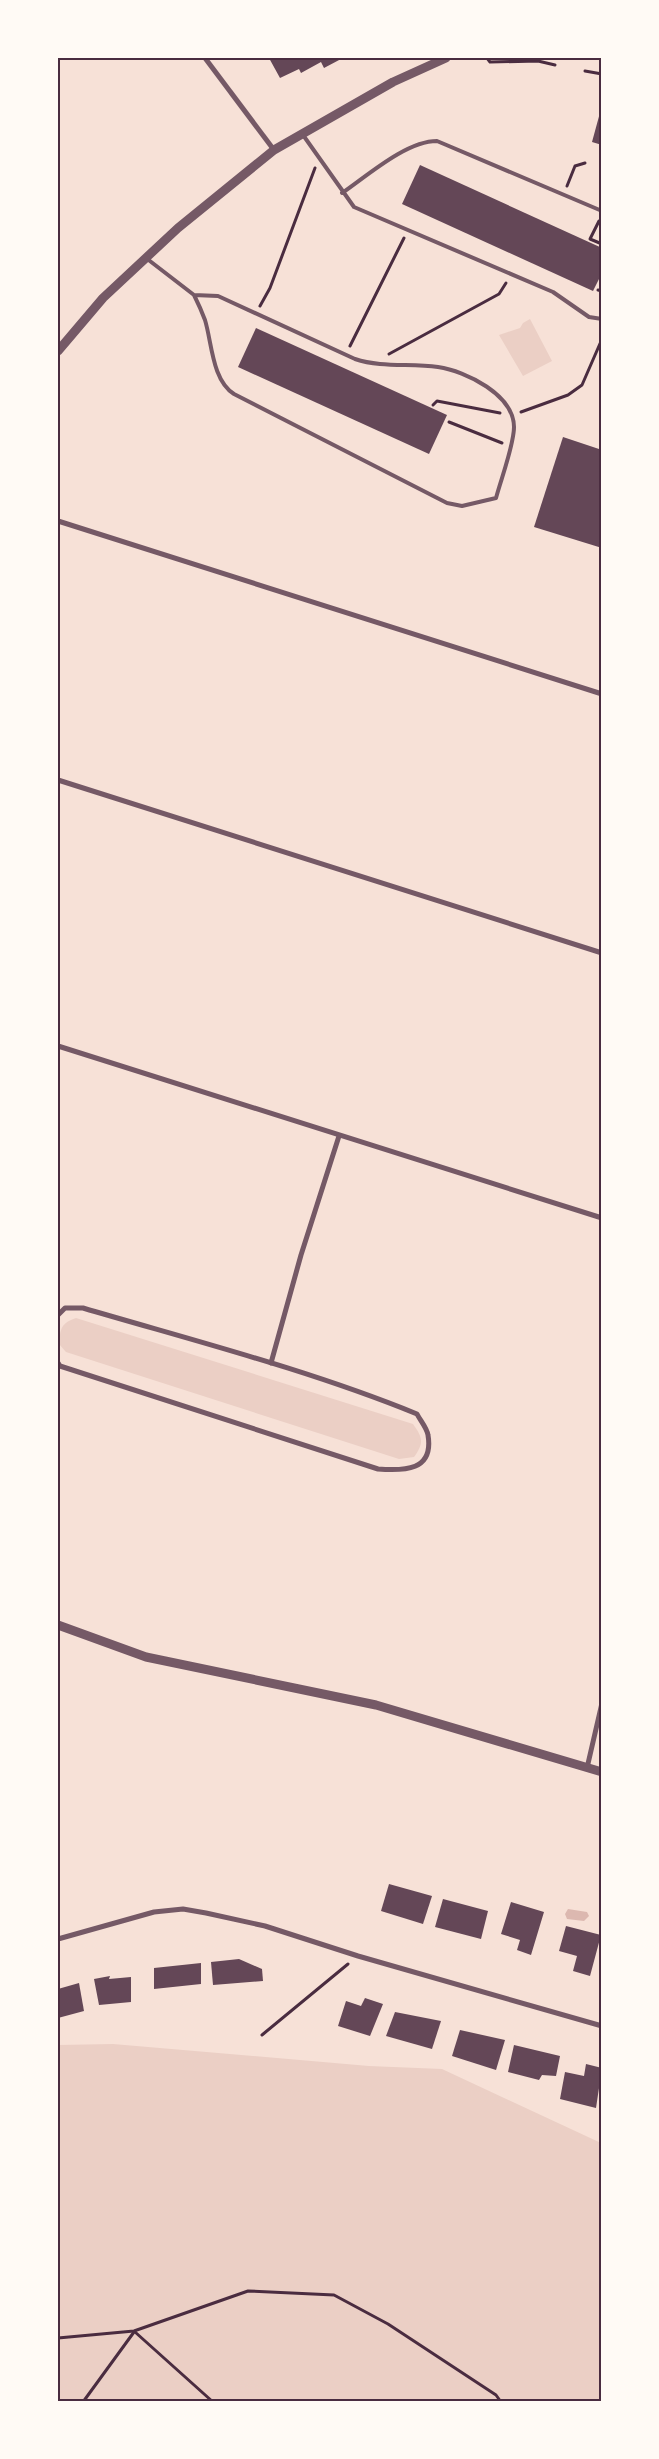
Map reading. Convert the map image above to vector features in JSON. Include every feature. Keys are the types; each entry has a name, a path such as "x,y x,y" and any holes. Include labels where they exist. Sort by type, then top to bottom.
{"street":[{"path":"205,58 274,150"},
{"path":"58,350 103,298 146,258 200,209 274,150 393,82 446,58"},
{"path":"58,521 602,694"},
{"path":"58,780 602,953"},
{"path":"58,1046 602,1218"},
{"path":"272,1363 301,1255 339,1136"},
{"path":"58,1315 65,1308 83,1308 272,1363 417,1414 428,1435 428,1452 418,1466 403,1471 378,1469 60,1366 58,1362"},
{"path":"58,1625 146,1658 376,1705 602,1772"},
{"path":"586,1768 602,1703"},
{"path":"58,1939 154,1912 183,1909 265,1926 358,1956 602,2026"}],"lane":[{"path":"302,133 318,159 354,207 553,292 589,317 602,320"},
{"path":"342,193 407,149 422,142 437,141 602,211"},
{"path":"146,258 194,295 204,318 220,378 228,390 447,503 462,506 496,498 514,429 510,413 494,393 478,382 437,367 376,364 346,355 218,296 194,295"}],"path":[{"path":"487,58 490,62 538,61 555,65"},
{"path":"585,71 602,74"},
{"path":"256,313 270,288 318,159"},
{"path":"566,186 575,166 585,163"},
{"path":"602,216 590,239 602,244"},
{"path":"346,355 408,230"},
{"path":"382,355 399,350 500,294 509,274"},
{"path":"521,412 568,395 582,385 602,339"},
{"path":"350,346 358,350"},
{"path":"433,406 437,401 503,413"},
{"path":"448,422 510,446"},
{"path":"262,2035 358,1956"},
{"path":"58,2338 134,2331 248,2291 334,2295 388,2324 496,2395 501,2402"},
{"path":"83,2402 134,2331"},
{"path":"134,2331 213,2402"}],"shaded area":[{"path":"530,319 552,361 523,376 499,335 520,328 523,323"},
{"path":"76,1318 413,1424 419,1433 421,1444 414,1457 399,1459 66,1352 59,1344 61,1330 64,1324"},
{"path":"568,1909 587,1912 589,1916 584,1921 567,1919 565,1914"},
{"path":"113,2044 369,2066 442,2069 601,2143 601,2401 58,2401 58,2045"}],"building":[{"path":"269,58 341,59 324,68 321,62 301,73 299,69 280,78"},
{"path":"602,109 602,145 592,142"},
{"path":"420,165 602,248 602,273 593,291 402,204"},
{"path":"256,328 447,415 429,454 238,367"},
{"path":"563,437 602,450 602,548 534,527"},
{"path":"389,1884 432,1896 423,1924 381,1911"},
{"path":"443,1899 488,1911 481,1939 435,1927"},
{"path":"511,1902 544,1912 531,1955 517,1950 520,1940 501,1934"},
{"path":"566,1926 601,1935 590,1976 573,1971 577,1956 559,1951"},
{"path":"239,1959 262,1969 263,1981 213,1985 211,1962"},
{"path":"201,1963 201,1984 154,1989 154,1968"},
{"path":"110,1976 109,1979 131,1977 131,2002 99,2005 94,1979"},
{"path":"79,1983 84,2011 58,2018 58,1989"},
{"path":"365,1998 383,2004 370,2036 338,2026 346,2001 361,2006"},
{"path":"395,2012 441,2021 432,2049 386,2036"},
{"path":"460,2030 505,2040 496,2070 452,2056"},
{"path":"514,2045 560,2056 556,2076 542,2075 539,2080 508,2072"},
{"path":"586,2064 602,2068 596,2108 560,2099 565,2072 584,2076"}]}
